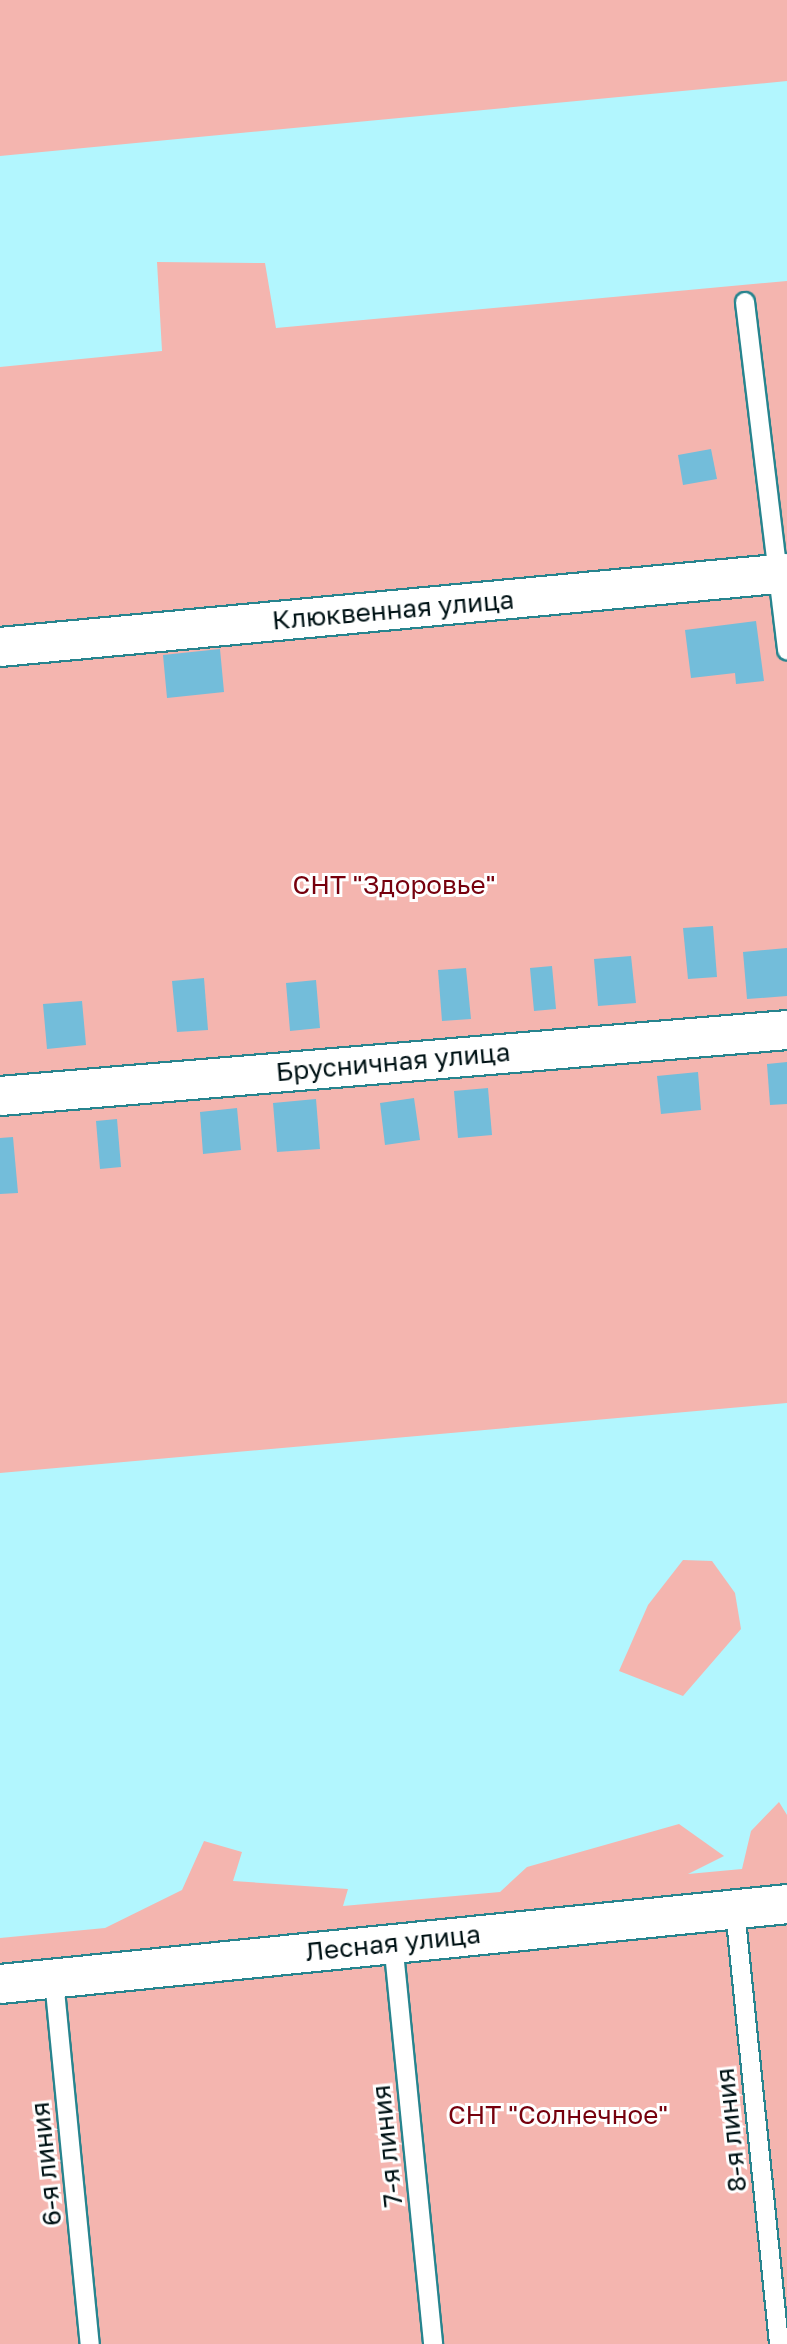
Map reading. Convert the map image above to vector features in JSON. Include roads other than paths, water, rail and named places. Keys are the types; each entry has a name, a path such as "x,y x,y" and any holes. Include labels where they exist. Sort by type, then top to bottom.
{"street":[{"name":"Клюквенная улица","path":"0,647 783,573"},
{"name":"Брусничная улица","path":"0,1096 787,1030"},
{"name":"Лесная улица","path":"0,1984 787,1904"}],"lane":[{"path":"745,302 783,573 787,650"},
{"name":"8-я линия","path":"735,1910 779,2344"},
{"name":"7-я линия","path":"393,1942 433,2344"},
{"name":"6-я линия","path":"54,1980 90,2344"}],"park label":[{"name":"СНТ \"Здоровье\"","path":"394,885"},
{"name":"СНТ \"Солнечное\"","path":"558,2115"}]}
